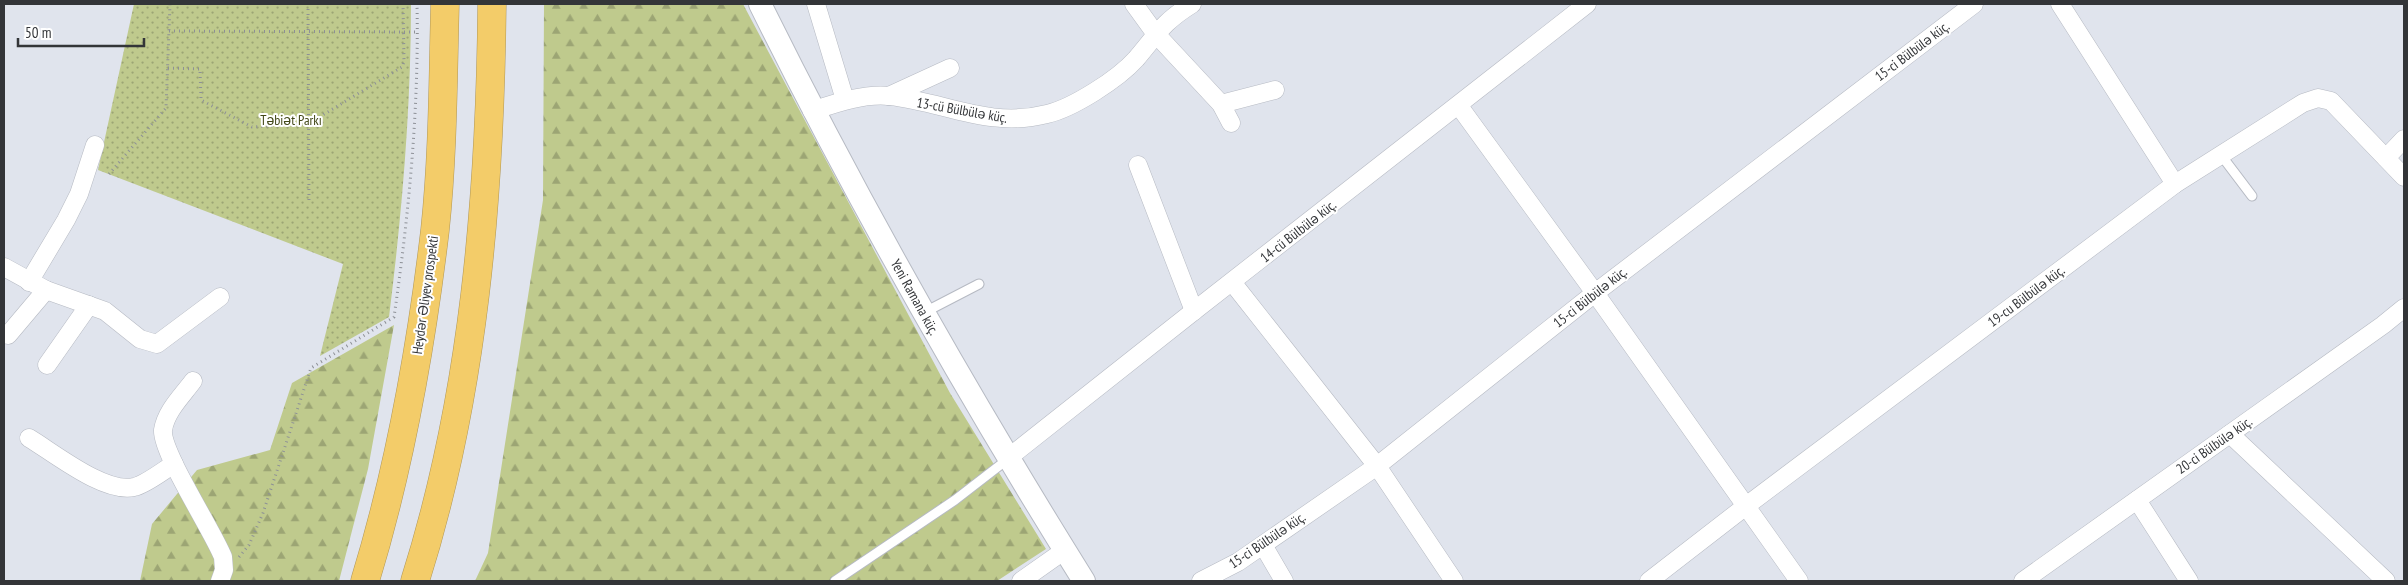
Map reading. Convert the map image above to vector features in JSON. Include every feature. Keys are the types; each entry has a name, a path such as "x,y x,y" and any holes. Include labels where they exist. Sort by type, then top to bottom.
{"highway":[{"name":"Heydər Əliyev prospekti","path":"365,581 401,444 420,336 435,228 443,101 445,4"},
{"path":"415,581 447,455 468,342 482,230 491,100 492,4"}],"street":[{"name":"Yeni Ramana küç.","path":"760,4 812,110 923,313 1008,458 1084,581"},
{"path":"816,4 845,100"},
{"path":"1134,4 1155,32 1221,104 1231,124"},
{"name":"13-cü Bülbülə küç.","path":"812,110 845,100 889,96 1007,120 1048,114 1089,95 1118,75 1136,59 1155,32 1171,17 1192,4"},
{"name":"14-cü Bülbülə küç.","path":"1008,458 1587,4"},
{"name":"15-ci Bülbülə küç.","path":"1201,581 1263,545 1376,466 1595,292 1974,4"},
{"path":"2060,4 2175,184"},
{"path":"889,96 950,68"},
{"path":"1221,104 1275,90"},
{"name":"19-cu Bülbülə küç.","path":"1649,581 2175,184 2303,103 2318,98 2331,101 2404,177"},
{"path":"1459,106 1595,292 1799,581"},
{"path":"2386,158 2404,139"},
{"path":"29,282 66,220 79,194 95,145"},
{"path":"1138,165 1194,311"},
{"path":"4,267 46,290 105,311 140,340 157,344 220,297"},
{"path":"1232,282 1376,466 1454,581"},
{"path":"8,335 46,290"},
{"path":"48,365 89,305"},
{"name":"20-ci Bülbülə küç.","path":"2023,581 2404,308"},
{"path":"193,381 168,415 163,431 174,464 220,548 223,557 222,576"},
{"path":"2230,434 2386,581"},
{"path":"29,438 99,480 115,487 134,488 174,464"},
{"path":"2137,500 2189,581"},
{"path":"1263,545 1284,581"},
{"path":"1021,581 1064,550"}],"lane":[{"path":"2221,155 2252,196"},
{"path":"923,313 979,284"},
{"path":"835,581 955,500 1008,458"}],"path":[{"path":"109,174 166,108 170,4"},
{"path":"308,4 309,204"},
{"path":"168,68 200,69 201,100 252,127 308,124 402,66 403,4"},
{"path":"222,576 249,545 263,513 311,368 394,317 413,154 418,32 417,4"},
{"path":"169,30 418,32"}],"green space":[{"name":"Təbiət Parkı","path":"134,4 411,4 405,161 389,317 320,356 343,264 98,170"},
{"path":"544,4 743,4 950,393 1046,549 997,581 475,581 488,553 543,200"},
{"path":"394,325 368,469 339,581 140,581 152,524 197,470 270,450 292,383"}]}
